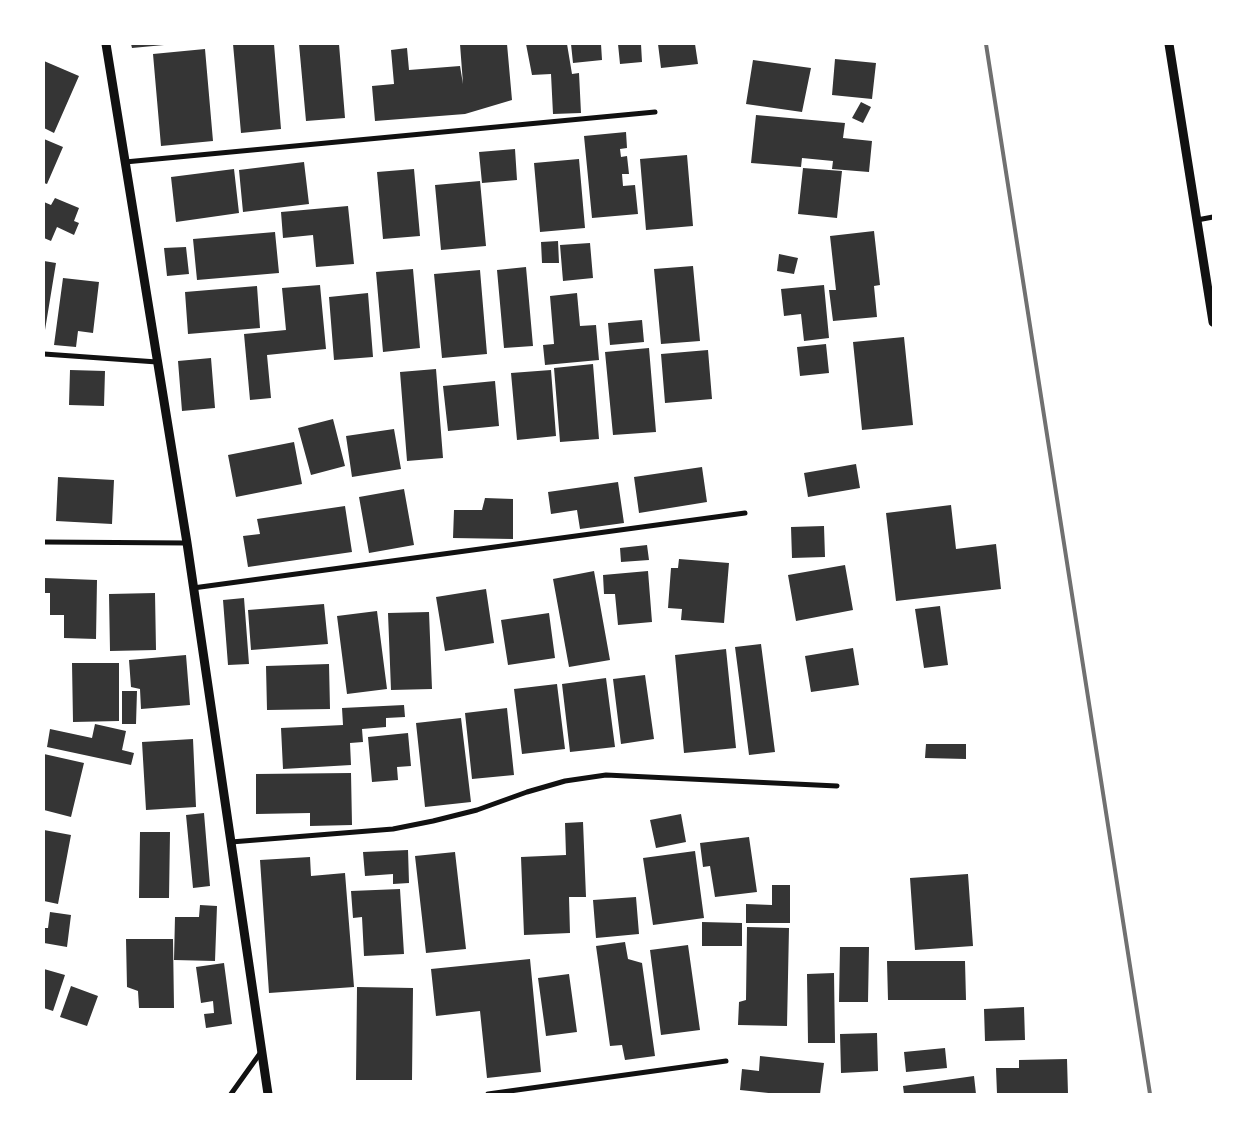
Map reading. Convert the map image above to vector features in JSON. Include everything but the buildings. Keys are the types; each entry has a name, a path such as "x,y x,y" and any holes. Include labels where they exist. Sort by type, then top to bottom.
{"street":[{"path":"106,44 187,543 268,1094"},
{"path":"1169,44 1213,322"},
{"path":"125,162 655,112"},
{"path":"1197,220 1213,217"},
{"path":"44,354 157,362"},
{"path":"193,588 746,513"},
{"path":"44,542 187,543"},
{"path":"231,842 393,829 477,810 565,781 606,775 837,786"},
{"path":"231,1094 262,1051"},
{"path":"488,1094 726,1061"}],"railway":[{"path":"986,44 1150,1094"}]}
